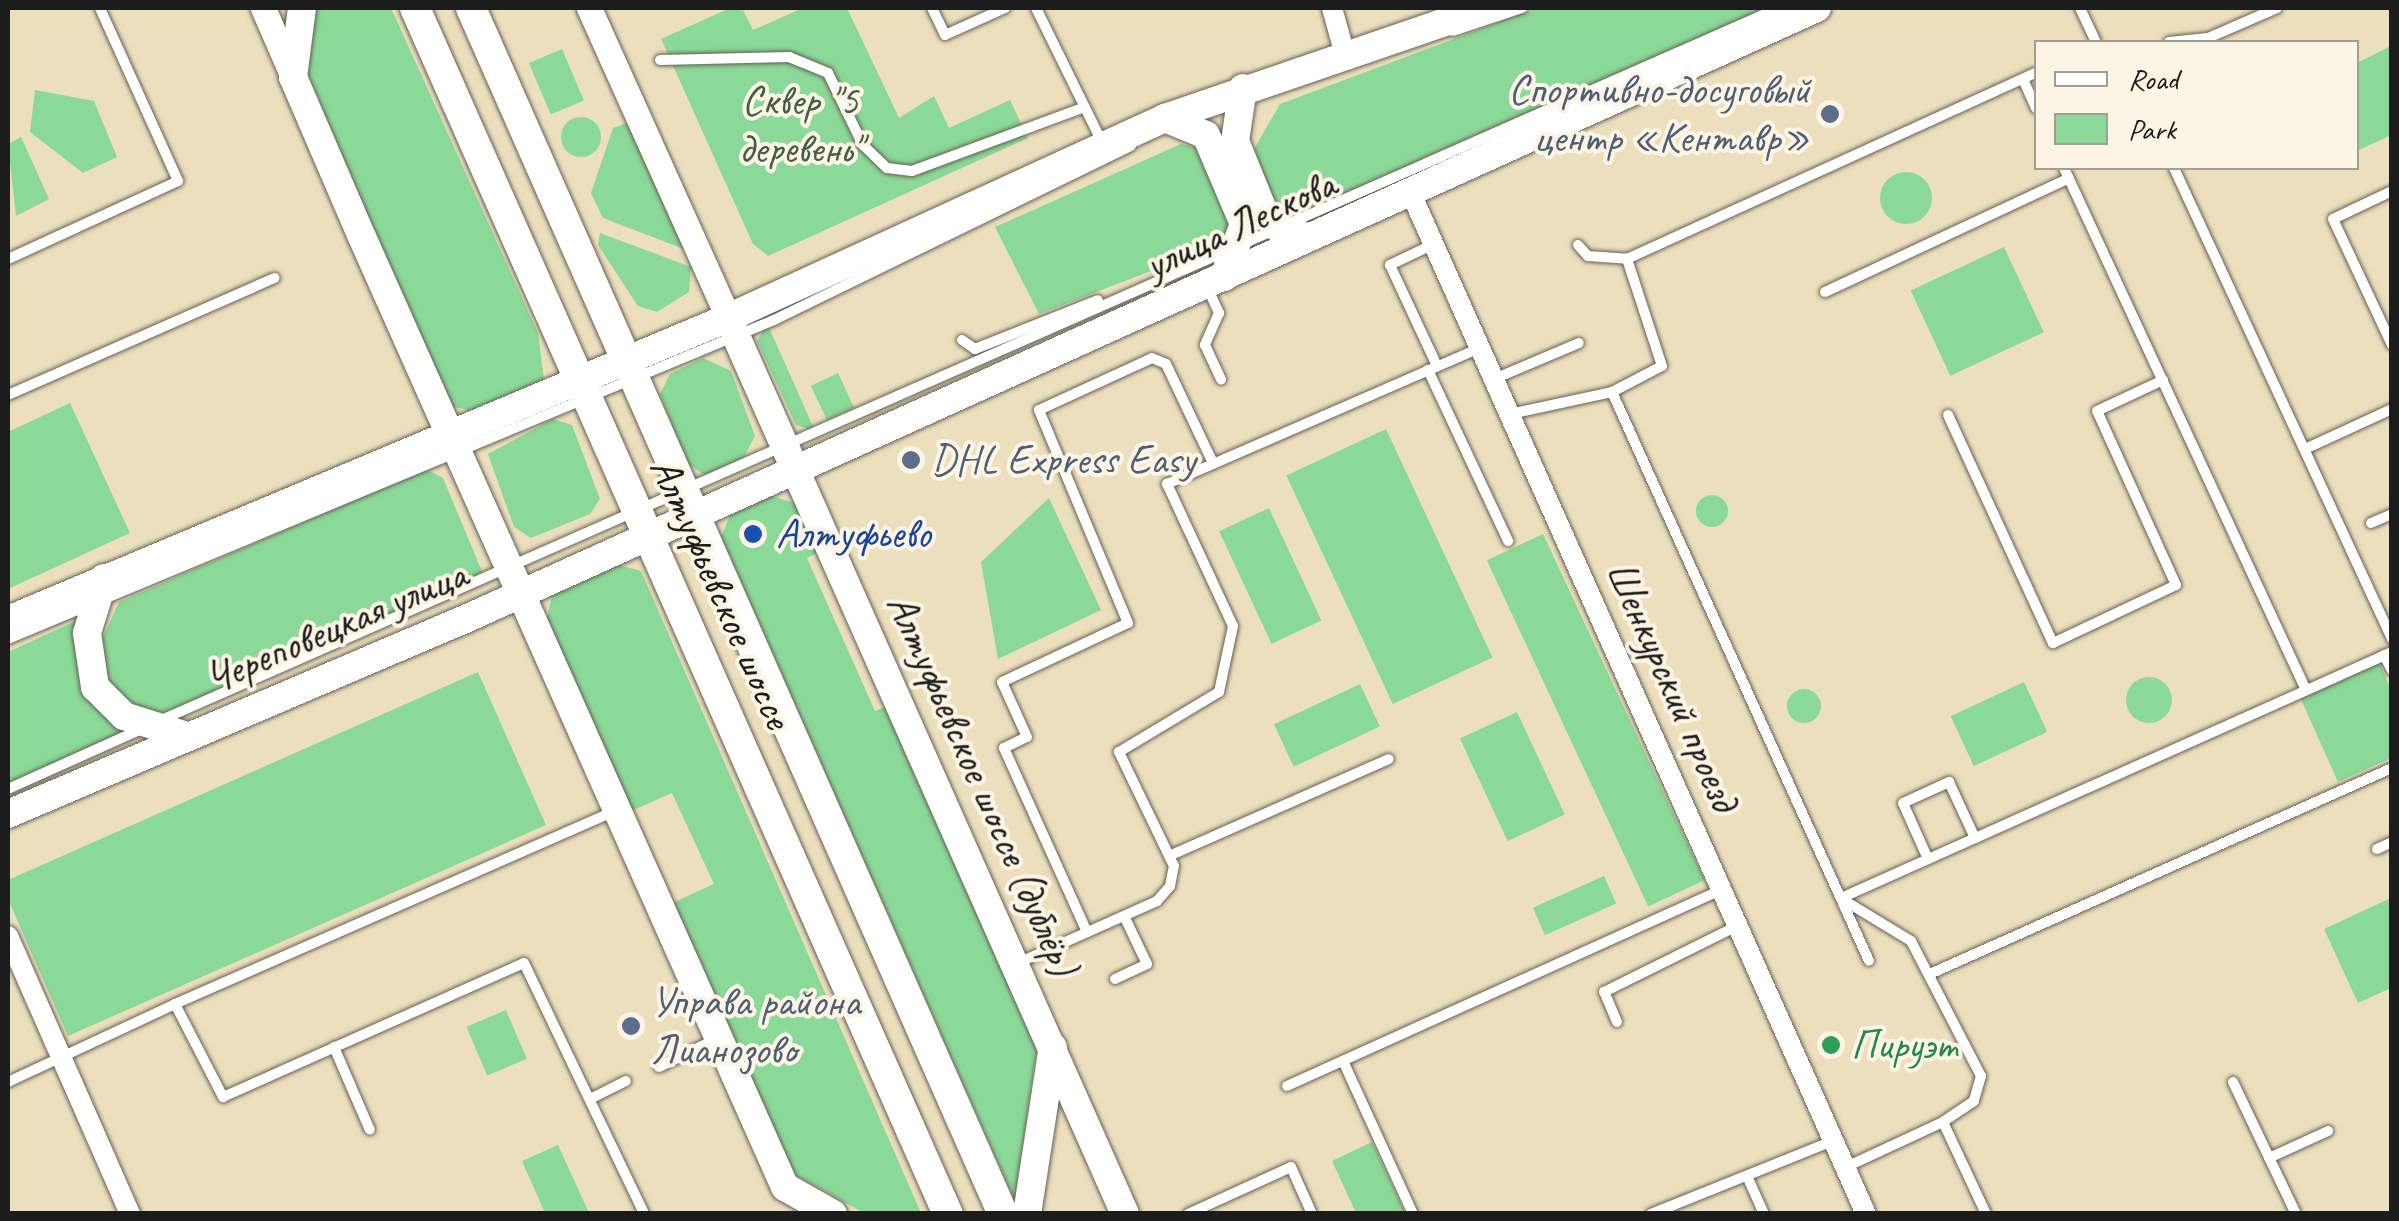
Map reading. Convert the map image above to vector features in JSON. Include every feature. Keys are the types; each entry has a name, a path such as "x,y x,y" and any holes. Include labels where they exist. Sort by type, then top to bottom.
{"main road":[{"path":"302,8 293,77 785,1187 833,1214"},
{"name":"Алтуфьевское шоссе","path":"416,8 948,1214"},
{"name":"Алтуфьевское шоссе","path":"471,8 1003,1214"},
{"path":"8,620 99,590 731,326 1103,144 1165,118 1243,88 1487,8"},
{"name":"улица Лескова","path":"690,501 1170,303 1409,189 1817,8"},
{"path":"1243,88 1235,141 1272,226 1310,237"},
{"path":"1165,118 1206,135 1244,240 1215,282"},
{"name":"Алтуфьевское шоссе (дублёр)","path":"731,326 1018,963 1124,1214"},
{"name":"Череповецкая улица","path":"8,814 184,736 516,577 690,501"},
{"path":"99,590 86,652 95,688 150,726 184,736"},
{"path":"1027,1214 1053,1046"}],"street":[{"path":"263,8 293,77"},
{"name":"Алтуфьевское шоссе (дублёр)","path":"589,8 731,326"},
{"path":"1332,8 1345,55"},
{"name":"Шенкурский проезд","path":"1409,189 1866,1214"},
{"path":"8,936 130,1214"},
{"path":"785,1187 797,1214"}],"lane":[{"path":"8,259 178,181 100,8"},
{"path":"932,8 945,35 1004,8"},
{"path":"1036,8 1103,144"},
{"path":"1420,32 1470,30 1522,8"},
{"name":"улица Лескова","path":"792,457 1118,296 1272,226 1780,8"},
{"path":"2080,8 2095,40"},
{"path":"2207,40 2277,8"},
{"path":"660,60 788,57 828,73 863,145 887,168 912,171 1086,107"},
{"path":"1578,246 1628,259 2034,74"},
{"path":"2023,79 2034,104"},
{"path":"731,326 976,228 1120,154 1165,118"},
{"path":"2175,170 2392,639"},
{"path":"1825,292 2066,173 2306,690"},
{"path":"2392,192 2332,219 2392,345"},
{"path":"1434,244 1390,264 1508,542"},
{"path":"1510,414 1612,392 1662,366 1628,259"},
{"path":"8,395 274,278"},
{"path":"1215,282 1219,313 1205,345 1220,380"},
{"path":"962,340 974,350 1076,304 1118,296 1170,303"},
{"path":"1494,380 1579,342"},
{"path":"1018,963 1124,916 1170,886 1169,856 1119,752 1198,712 1230,664 1233,626 1167,484 1480,348"},
{"path":"1087,932 1004,748 1026,737 1002,682 1128,622 1039,410 1152,358 1166,364 1213,464"},
{"path":"1948,415 2053,642 2176,585 2097,410 2162,380"},
{"path":"1612,392 1869,961"},
{"path":"2305,450 2392,409"},
{"path":"2371,523 2392,514"},
{"name":"Череповецкая улица","path":"8,788 516,577"},
{"path":"8,640 99,590"},
{"path":"1841,898 2388,653 2392,671"},
{"path":"1169,856 1388,759"},
{"path":"1932,973 2392,768"},
{"path":"1928,859 1904,803 1949,782 1976,838"},
{"path":"8,1082 58,1052 618,809"},
{"path":"2377,848 2392,842"},
{"path":"1287,1086 1722,890"},
{"path":"1841,898 1911,940 1932,973 1980,1076 1974,1101 1944,1122 1846,1166"},
{"path":"1115,979 1146,964 1124,916"},
{"path":"1618,1022 1604,992 1738,925"},
{"path":"175,1004 223,1096 524,963 644,1214"},
{"path":"659,1067 719,1037"},
{"path":"334,1048 370,1130"},
{"path":"1343,1061 1413,1214"},
{"path":"590,1099 626,1082"},
{"path":"2233,1082 2296,1214"},
{"path":"1944,1122 1986,1214"},
{"path":"2269,1158 2328,1130"},
{"path":"1650,1214 1834,1141"},
{"path":"1191,1213 1291,1167 1312,1214"},
{"path":"1746,1176 1764,1214"}],"green space":[{"path":"316,8 391,8 538,333 544,379 475,412 451,406 305,75"},
{"name":"Сквер \"5 деревень\"","path":"730,8 742,8 753,30 803,8 847,8 899,118 934,96 949,128 1010,100 1028,138 768,256 753,244 661,39"},
{"path":"1537,8 1775,8 1296,221 1279,218 1254,149 1280,104"},
{"path":"2391,46 2391,135 2359,150 2359,62"},
{"path":"562,49 584,101 551,115 529,63"},
{"path":"35,90 94,101 117,157 83,173 30,132"},
{"path":"581,117 595,123 601,137 595,151 581,157 567,151 561,137 567,123"},
{"path":"627,123 684,249 603,218 591,193 613,128"},
{"path":"21,137 49,199 16,216 8,144"},
{"path":"1181,144 1206,150 1232,211 1229,241 1039,314 995,227"},
{"path":"1906,172 1925,179 1932,198 1925,217 1906,224 1887,217 1880,198 1887,179"},
{"path":"600,233 691,267 689,292 657,312 638,306 598,245"},
{"path":"2004,247 2044,332 1950,376 1911,291"},
{"path":"767,323 815,431 796,425 757,341"},
{"path":"703,358 731,371 755,436 741,463 706,476 687,463 660,394 670,374"},
{"path":"838,373 854,407 827,420 811,386"},
{"path":"70,403 130,533 8,589 8,432"},
{"path":"553,419 572,425 600,499 590,514 531,538 514,527 488,454"},
{"path":"1386,429 1492,657 1393,704 1286,475"},
{"path":"426,469 443,478 483,574 170,713 147,712 114,691 98,648 119,602"},
{"path":"768,495 798,504 819,552 807,558 875,711 885,707 1037,1047 1015,1201 721,537 732,511"},
{"path":"1712,495 1724,499 1728,511 1724,523 1712,527 1700,523 1696,511 1700,499"},
{"path":"1049,498 1101,610 998,659 981,562"},
{"path":"1269,508 1321,620 1272,644 1219,531"},
{"path":"1543,534 1704,880 1648,906 1487,560"},
{"path":"612,563 641,571 921,1213 864,1213 790,1172 672,903 714,884 672,793 631,811 547,619 553,590"},
{"path":"80,619 81,688 132,737 8,792 8,652"},
{"path":"2378,659 2391,690 2391,758 2338,782 2299,695"},
{"path":"478,672 546,825 68,1036 8,899 8,880"},
{"path":"2149,677 2165,684 2172,700 2165,716 2149,723 2133,716 2126,700 2133,684"},
{"path":"2024,682 2047,732 1974,766 1951,716"},
{"path":"1360,684 1380,727 1294,767 1274,724"},
{"path":"1804,689 1816,694 1821,706 1816,718 1804,723 1792,718 1787,706 1792,694"},
{"path":"1517,712 1565,814 1508,841 1460,739"},
{"path":"1604,876 1616,903 1545,935 1533,908"},
{"path":"2391,898 2391,988 2358,1003 2324,929"},
{"path":"506,1010 527,1059 487,1076 466,1027"},
{"path":"1372,1142 1405,1213 1356,1213 1332,1161"},
{"path":"558,1145 589,1213 545,1213 522,1161"}],"place":[{"name":"Спортивно-досуговый центр «Кентавр»","path":"1830,114"},
{"name":"DHL Express Easy","path":"911,460"},
{"name":"Алтуфьево","path":"753,534"},
{"name":"Управа района Лианозово","path":"631,1026"},
{"name":"Пируэт","path":"1831,1045"}]}
